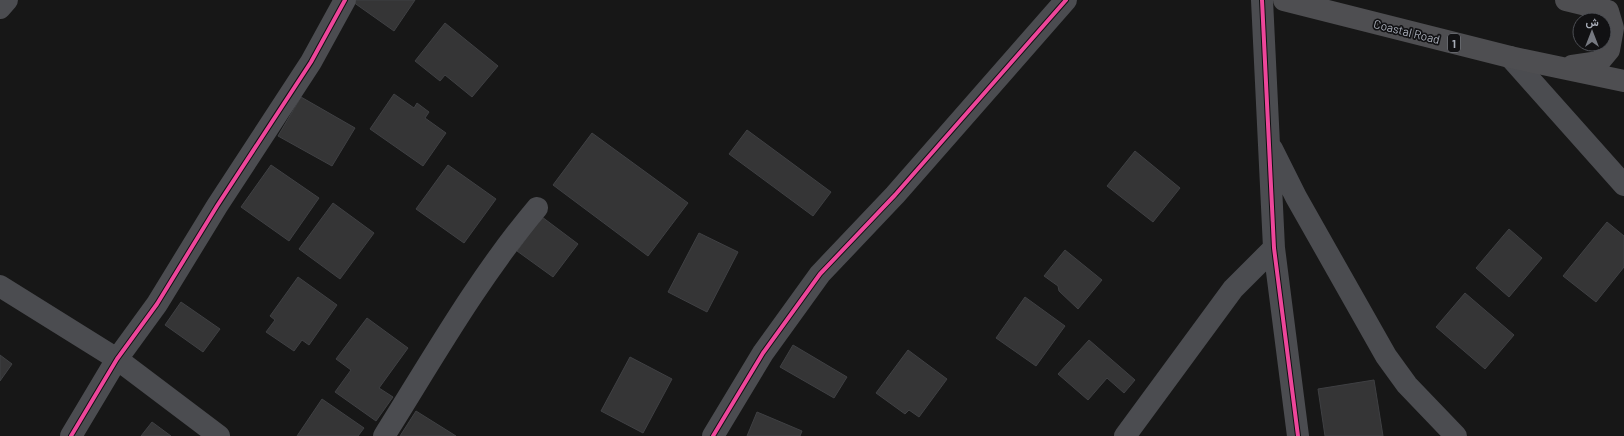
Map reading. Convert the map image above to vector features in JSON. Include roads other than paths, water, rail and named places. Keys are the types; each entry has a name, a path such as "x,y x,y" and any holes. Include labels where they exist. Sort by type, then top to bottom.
{"highway":[{"name":"Coastal Road","path":"1284,0 1510,57 1624,81"},
{"path":"1575,2 1624,13"},
{"path":"1560,67 1599,62 1609,50 1612,28 1608,11 1575,2"}],"street":[{"path":"0,8 7,0"},
{"path":"71,436 116,359 157,304 221,200 311,62 346,0"},
{"path":"713,436 763,353 820,274 895,195 1066,0"},
{"path":"1262,0 1274,248 1298,436"},
{"path":"1510,57 1624,185"},
{"path":"1270,146 1296,197 1386,356 1407,385 1456,436"},
{"path":"384,436 472,294 518,230 537,208"},
{"path":"1125,436 1233,289 1274,248"},
{"path":"0,286 116,359 219,436"}]}
